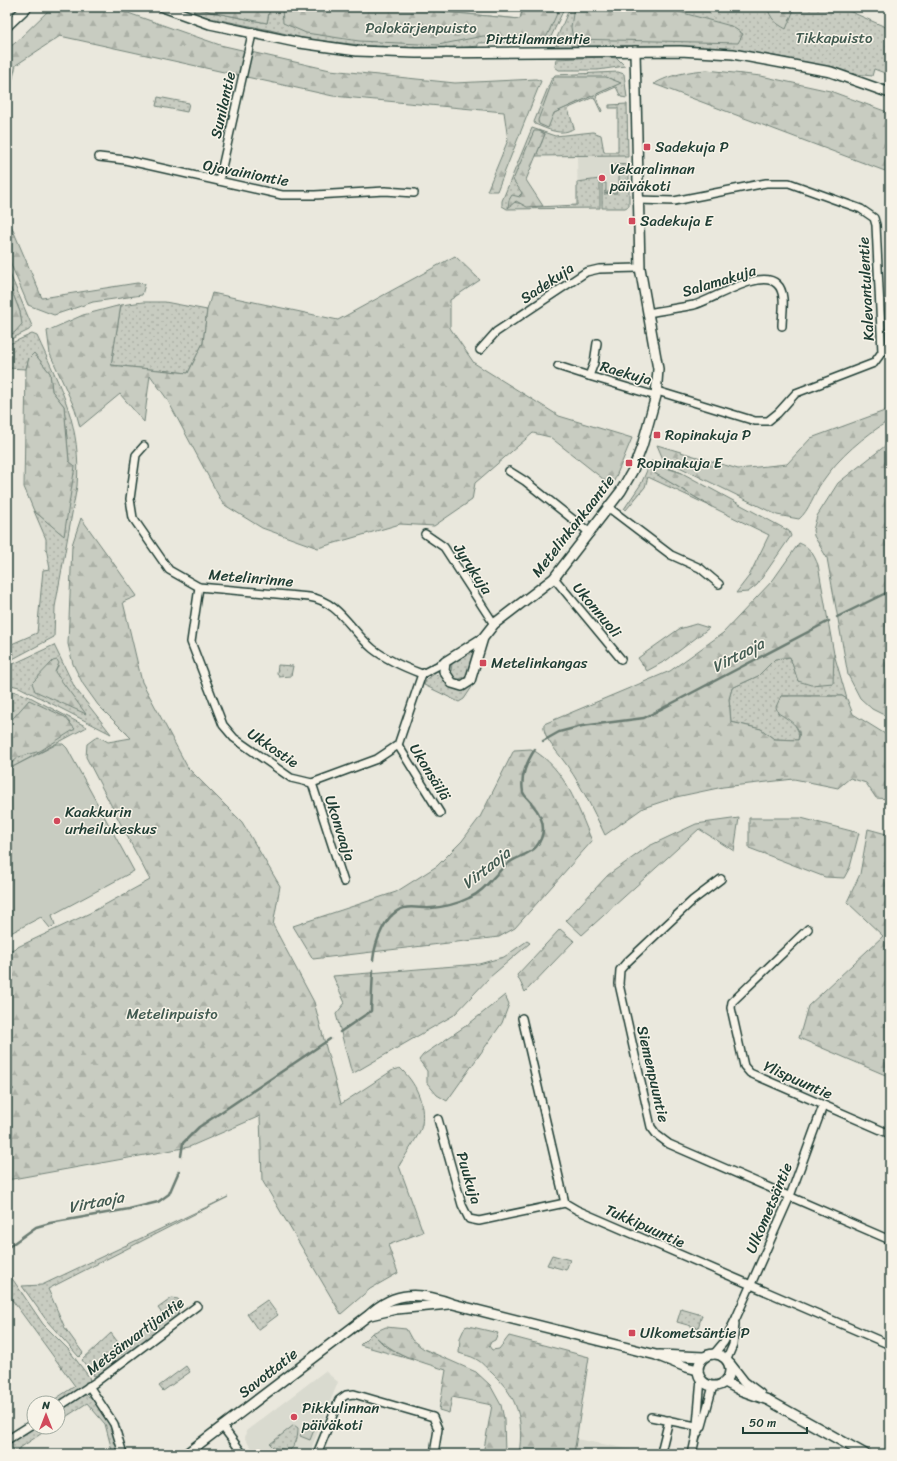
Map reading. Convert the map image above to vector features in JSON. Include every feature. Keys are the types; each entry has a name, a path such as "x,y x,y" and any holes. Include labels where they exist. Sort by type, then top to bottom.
{"street":[{"path":"7,26 27,7"},
{"name":"Pirttilammentie","path":"164,7 210,24 252,34 300,43 357,51 416,53 680,51 733,54 774,60 831,72 890,92"},
{"name":"Sunilantie","path":"219,181 252,34"},
{"name":"Metelinkankaantie","path":"483,638 472,678 468,683 462,686 452,683 444,671 445,662 483,638 494,624 554,578 609,508 633,470 642,446 657,393 657,357 640,268 637,200 635,51"},
{"name":"Ojavainiontie","path":"99,157 125,160 293,196 385,191 414,193"},
{"name":"Kalevantulentie","path":"637,200 674,201 766,183 789,183 861,209 874,218 876,225 882,352 874,363 796,393 778,413 768,421 755,421 657,393"},
{"name":"Sadekuja","path":"480,350 496,332 586,272 599,269 640,268"},
{"name":"Salamakuja","path":"648,313 694,305 754,281 770,280 778,284 782,292 782,326"},
{"name":"Raekuja","path":"589,376 594,363 597,343"},
{"name":"Raekuja","path":"558,366 589,376 657,393"},
{"name":"Metelinrinne","path":"144,446 136,455 130,499 133,518 169,570 200,587 309,597 324,600 333,606 364,641 378,652 422,674"},
{"path":"509,471 525,481 590,533"},
{"path":"609,508 671,555 700,568 719,584"},
{"name":"Jyrykuja","path":"425,534 444,547 494,624"},
{"name":"Ukonnuoli","path":"554,578 621,659"},
{"name":"Ukkostie","path":"200,587 191,642 223,725 234,738 291,778 312,783"},
{"path":"312,783 377,759 398,745 422,674 445,662"},
{"name":"Ukonsäilä","path":"398,745 440,813"},
{"name":"Ukonvaaja","path":"312,783 344,882"},
{"name":"Siemenpuuntie","path":"721,879 694,900 620,970 619,984 649,1122 653,1132 669,1144 890,1240"},
{"name":"Ylispuuntie","path":"808,929 734,998 731,1008 746,1069 750,1073 890,1134"},
{"path":"522,1018 565,1203"},
{"name":"Ulkometsäntie","path":"736,1318 790,1196 824,1106"},
{"name":"Puukuja","path":"438,1119 462,1205 469,1219 479,1221 565,1203"},
{"name":"Tukkipuuntie","path":"565,1203 577,1210 750,1286 890,1345"},
{"name":"Savottatie","path":"186,1454 379,1306 402,1297 433,1296 453,1304 656,1355 700,1374"},
{"name":"Metsänvartijantie","path":"66,1402 197,1306"},
{"path":"713,1355 724,1342 736,1318"},
{"path":"713,1386 725,1382 731,1372 728,1361 733,1345 736,1318"},
{"name":"Savottatie","path":"656,1355 704,1357"},
{"path":"692,1454 696,1436 700,1361 704,1357 713,1355 728,1361 744,1382 768,1400 865,1454"},
{"path":"700,1374 713,1386"},
{"path":"725,1382 740,1390 768,1400"},
{"name":"Metsänvartijantie","path":"89,1386 114,1424 123,1454"},
{"path":"696,1436 702,1426 713,1386"},
{"path":"317,1454 339,1400 346,1395 354,1394 433,1418 438,1429 434,1454"},
{"path":"651,1417 696,1426"},
{"path":"662,1448 669,1420"},
{"path":"222,1426 243,1454"},
{"path":"7,1440 26,1428"}],"shaded area":[{"name":"Vekaralinnan päiväkoti","path":"577,155 626,155 627,205 578,205"},
{"name":"Pikkulinnan päiväkoti","path":"325,1371 338,1382 309,1454 257,1454 245,1439 246,1431"},
{"path":"576,1439 655,1454 574,1454"}],"green space":[{"path":"111,7 220,45 330,70 455,83 536,79 541,81 497,191 487,191 508,140 504,112 333,96 60,36 16,65 7,103 7,49 51,8"},
{"name":"Palokärjenpuisto","path":"176,7 197,7 211,12 267,23 270,7 425,7 445,12 520,19 523,7 565,7 549,41 478,43 478,46 447,49 392,48 311,40 210,18"},
{"path":"197,7 270,7 267,23 211,12"},
{"name":"Palokärjenpuisto","path":"282,7 425,7 445,12 520,19 523,7 560,7 546,38 483,36 438,45 359,41 306,33 283,23"},
{"name":"Tikkapuisto","path":"570,7 840,7 890,29 890,75 874,69 872,76 855,74 775,56 733,50 680,46 556,46 556,40"},
{"path":"574,7 661,7 731,26 743,34 738,43 573,39 571,27"},
{"path":"767,7 795,7 786,29 774,20"},
{"path":"604,57 617,58 625,66 598,70 559,70 555,67 556,59"},
{"path":"707,70 761,76 830,91 890,113 890,155 885,171 654,84 679,74"},
{"path":"618,72 624,74 627,98 621,97 616,87 596,96 602,111 601,112 594,97 568,109 574,128 565,132 549,130 535,124 534,122 551,80 555,75","holes":["606,77 620,83 554,113"]},
{"path":"554,77 606,77 621,83 554,113 548,128 539,124 538,120"},
{"path":"158,97 189,103 187,112 156,106"},
{"path":"627,104 628,157 624,157 624,155 536,156 545,134 539,131 522,193 513,202 537,207 577,205 577,182 600,179 600,208 507,209 502,206 502,201 532,128 555,136 593,132 601,135 604,152 618,152 618,108 609,108 609,105"},
{"path":"534,131 539,131 545,134 526,180 543,206 527,207 516,201 508,208 509,200 512,195 520,197 522,193 513,180"},
{"path":"616,164 629,165 629,206 625,208 602,208 602,178 603,183 606,183 606,191 604,192 611,192 604,194 617,193 616,191 619,190 619,169 616,168"},
{"path":"7,216 42,298 137,283 145,284 142,295 93,302 54,315 28,305 7,255"},
{"path":"455,256 480,280 450,300 450,328 474,363 559,416 632,438 612,486 550,437 533,433 475,483 472,500 434,526 400,524 318,548 262,528 223,504 167,399 150,375 144,422 120,394 80,427 75,409 50,354 47,331 83,315 121,305 111,365 188,373 203,343 207,310 212,293 338,320"},
{"path":"7,267 32,326 29,330 7,341 7,337 15,332 20,312 7,279"},
{"path":"7,279 20,312 22,324 15,332 7,337"},
{"path":"143,302 165,302 207,310 203,343 188,373 111,365 121,305"},
{"path":"32,334 37,336 62,390 68,408 76,445 78,464 77,486 55,607 54,637 7,662 7,646 37,633 43,570 50,569 46,539 34,511 64,535 69,461 64,406 52,391 50,373 34,353 29,358 26,369 7,368 7,345"},
{"path":"34,353 50,373 52,391 64,406 69,461 75,466 64,536 34,511 24,487 26,369 29,358"},
{"path":"890,409 890,420 862,440 836,464 819,486 803,516 799,519 777,515 663,459 657,445 738,469 787,464 811,438"},
{"path":"890,442 890,718 872,709 860,698 848,675 827,558 814,536 813,530 817,516 838,483"},
{"path":"651,461 682,473 660,466 651,471 712,507 648,477 645,487 626,510 624,509 641,484"},
{"path":"660,466 682,473 789,531 791,536 757,585 748,592 736,593 749,576 769,535 712,507 651,471 653,468"},
{"name":"Metelinpuisto","path":"81,518 137,596 123,602 142,682 188,768 242,822 280,886 273,925 314,1002 341,1104 393,1070 400,1068 411,1080 421,1101 423,1117 421,1129 399,1166 423,1232 388,1245 398,1273 370,1289 341,1314 262,1180 260,1116 189,1147 7,1180 7,1096 14,1089 7,1086 7,952 90,913 150,880 86,757 87,744 98,736 108,742 131,738 98,705 83,684 73,664 68,644 72,545"},
{"path":"799,543 811,552 818,565 834,654 833,683 811,685 798,681 790,657 775,659 758,676 732,688 729,699 731,722 761,729 774,739 798,740 799,731 797,728 794,724 778,713 776,707 781,696 842,696 847,699 853,714 890,737 890,799 876,798 866,783 850,778 838,788 794,779 723,787 676,797 643,808 605,835 579,784 547,737 544,724 670,671 723,633 773,580"},
{"path":"696,624 709,628 667,660 647,671 638,658 679,629"},
{"path":"54,645 75,688 111,734 19,687 7,684 7,667"},
{"path":"474,650 466,677 456,680 451,672 452,663"},
{"path":"834,654 847,699 842,696 781,696 799,733 798,740 774,739 761,729 731,722 729,699 732,688 758,676 775,659 790,657 798,681 832,683"},
{"path":"57,660 59,663 55,672 86,714 35,691 32,683 53,661"},
{"path":"278,665 293,666 291,676 279,677 277,673"},
{"path":"434,674 441,676 449,685 463,689 472,687 464,699 459,702 424,685 426,680"},
{"path":"7,689 30,697 87,727 7,770"},
{"path":"29,700 65,717 75,729 40,751 19,757 7,767 7,725"},
{"name":"Kaakkurin urheilukeskus","path":"57,744 63,744 67,748 134,871 52,915 55,925 50,928 41,917 7,935 7,770"},
{"path":"531,749 553,766 562,777 576,802 592,841 515,928 499,937 313,959 293,926 396,892 437,866 462,841 480,817 514,750"},
{"path":"739,818 734,851 699,829 582,935 566,920 608,875 649,846 696,824"},
{"path":"749,818 801,818 859,833 850,867 844,878 825,877 749,848"},
{"path":"868,829 890,835 890,1077 799,1038 808,1006 883,936 847,902 860,874"},
{"path":"560,929 574,941 525,992 517,975"},
{"path":"527,941 530,943 490,977 454,1015 352,1074 336,1014 345,1003 333,976 479,964 504,957"},
{"path":"505,995 509,1004 502,1023 447,1101 437,1095 427,1083 427,1071 419,1060 423,1055 470,1023"},
{"path":"228,1197 48,1289 65,1328 83,1353 79,1357 47,1321 22,1286 42,1285"},
{"path":"552,1255 570,1260 566,1270 547,1265"},
{"path":"7,1271 43,1324 68,1349 89,1377 90,1381 66,1397 66,1395 61,1395 75,1386 7,1293"},
{"path":"172,1298 178,1299 180,1302 177,1317 94,1376 82,1360 111,1333 120,1345 163,1315 158,1308"},
{"path":"267,1300 278,1315 258,1330 247,1314"},
{"path":"681,1309 702,1315 698,1328 677,1322"},
{"path":"468,1326 498,1333 495,1340 491,1342 489,1346 492,1350 499,1349 509,1336 589,1357 574,1454 519,1454 521,1430 520,1420 508,1391 501,1382 480,1362 472,1357 459,1353 460,1338 465,1327"},
{"path":"386,1327 406,1329 412,1340 424,1349 476,1372 490,1385 501,1405 504,1419 505,1454 483,1454 492,1405 452,1397 449,1413 439,1410 446,1370 415,1360 398,1352 389,1347 372,1333"},
{"path":"372,1333 385,1346 413,1360 360,1345"},
{"path":"186,1366 190,1372 163,1391 159,1386"},
{"path":"84,1395 91,1397 97,1403 107,1419 115,1438 119,1454 113,1454 105,1424 87,1403 66,1417 66,1406"},
{"path":"306,1422 316,1425 310,1440 300,1436"},
{"path":"294,1425 298,1428 297,1438 295,1444 289,1451 273,1447 270,1444"},
{"path":"26,1432 26,1435 39,1435 11,1454 7,1454 7,1445"}],"waterway":[{"name":"Virtaoja","path":"837,617 890,591"},
{"name":"Virtaoja","path":"543,741 559,732 582,726 644,718 829,621"},
{"name":"Virtaoja","path":"373,960 376,945 382,929 386,922 397,911 407,907 441,907 469,898 480,891 510,862 530,852 536,847 542,836 543,826 536,809 524,794 522,786 525,769 535,749"},
{"name":"Virtaoja","path":"340,1032 371,1011 373,970"},
{"name":"Virtaoja","path":"181,1156 183,1143 199,1127 330,1039"},
{"name":"Virtaoja","path":"7,1248 36,1227 158,1202 169,1194 179,1171"}],"place":[{"name":"Sadekuja P","path":"647,147"},
{"name":"Vekaralinnan päiväkoti","path":"602,178"},
{"name":"Sadekuja E","path":"632,221"},
{"name":"Ropinakuja P","path":"657,435"},
{"name":"Ropinakuja E","path":"629,463"},
{"name":"Metelinkangas","path":"483,663"},
{"name":"Kaakkurin urheilukeskus","path":"57,821"},
{"name":"Ulkometsäntie P","path":"632,1333"},
{"name":"Pikkulinnan päiväkoti","path":"294,1417"}]}
